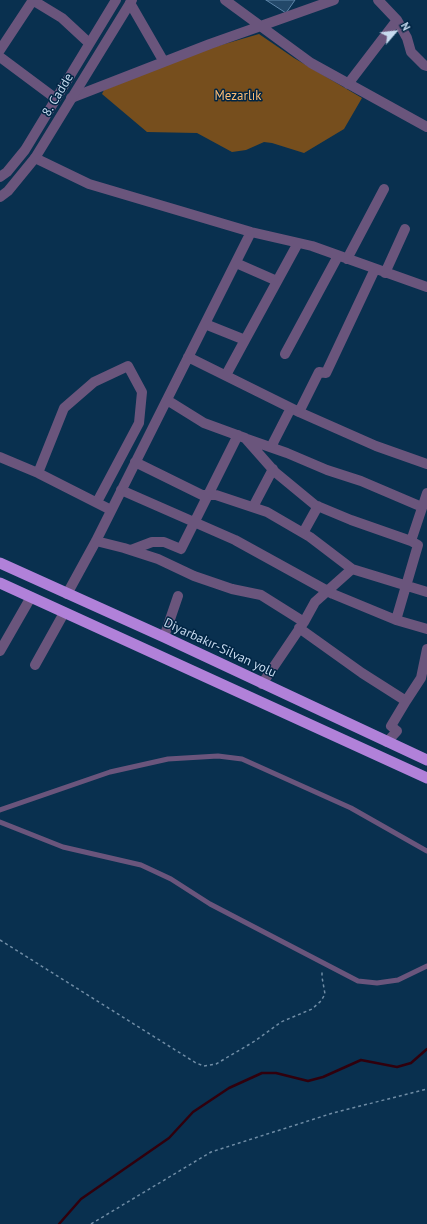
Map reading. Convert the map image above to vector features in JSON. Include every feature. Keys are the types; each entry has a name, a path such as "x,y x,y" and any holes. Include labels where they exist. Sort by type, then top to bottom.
{"highway":[{"name":"Diyarbakır-Silvan yolu","path":"0,563 164,637 427,760"},
{"path":"0,583 427,778"}],"street":[{"name":"8. Cadde","path":"0,177 7,172 25,150 55,98 116,0"},
{"path":"225,0 311,63 427,127"},
{"path":"71,98 164,62 334,0"},
{"path":"378,0 397,20 407,38 410,52 427,66"},
{"path":"0,50 33,1 62,18 89,43"},
{"name":"8. Cadde","path":"0,197 8,191 35,158 131,1"},
{"path":"131,1 164,62"},
{"path":"348,84 397,20"},
{"path":"0,57 55,98"},
{"path":"35,158 89,184 251,232 298,243 343,257 386,273 426,284"},
{"path":"285,354 384,188"},
{"path":"386,273 405,229"},
{"path":"67,594 96,541 251,232"},
{"path":"226,375 298,243"},
{"path":"236,263 277,281"},
{"path":"271,447 319,372 326,374 375,269"},
{"path":"205,324 245,340"},
{"path":"188,357 295,410 376,446 427,464"},
{"path":"38,472 64,408 94,382 128,366 142,392 139,423 96,502"},
{"path":"166,400 204,423 271,447 327,470 361,481 422,507"},
{"path":"241,437 292,488 318,506 351,520 419,544"},
{"path":"130,550 152,542 164,542 181,549 193,522 241,437"},
{"path":"0,457 38,472 111,510"},
{"path":"135,462 202,495 216,495 267,512 303,533 352,569 427,592"},
{"path":"253,507 273,469"},
{"path":"121,490 235,540 327,591 396,620 427,629"},
{"path":"396,620 419,544 422,507 427,493"},
{"path":"303,533 318,506"},
{"path":"96,541 158,559 194,576 232,589 261,595 302,625 362,673 406,700"},
{"path":"262,684 302,625 315,602 352,569"},
{"path":"164,637 178,596"},
{"path":"0,651 31,597"},
{"path":"35,665 64,613"},
{"path":"387,742 397,731 391,726 421,678 427,649"}],"lane":[{"path":"0,810 110,772 168,758 218,756 242,759 336,801 427,851"},
{"path":"0,822 63,847 141,865 171,879 210,904 324,961 358,980 377,983 398,980 427,966"}],"path":[{"path":"0,940 196,1063 204,1066 216,1064 255,1041 281,1022 312,1009 321,1001 325,994 322,977 324,961"},
{"path":"91,1224 212,1152 297,1123 427,1089"}],"green space":[{"name":"Mezarlık","path":"259,34 294,58 362,98 344,129 304,153 264,142 246,150 232,152 197,133 147,132 102,94 104,90 204,50"}],"building":[{"path":"266,0 295,0 286,13"}],"waterway":[{"path":"59,1224 81,1199 169,1138 193,1112 229,1088 262,1073 276,1073 308,1081 323,1077 361,1060 397,1067 411,1063 427,1049"}]}
